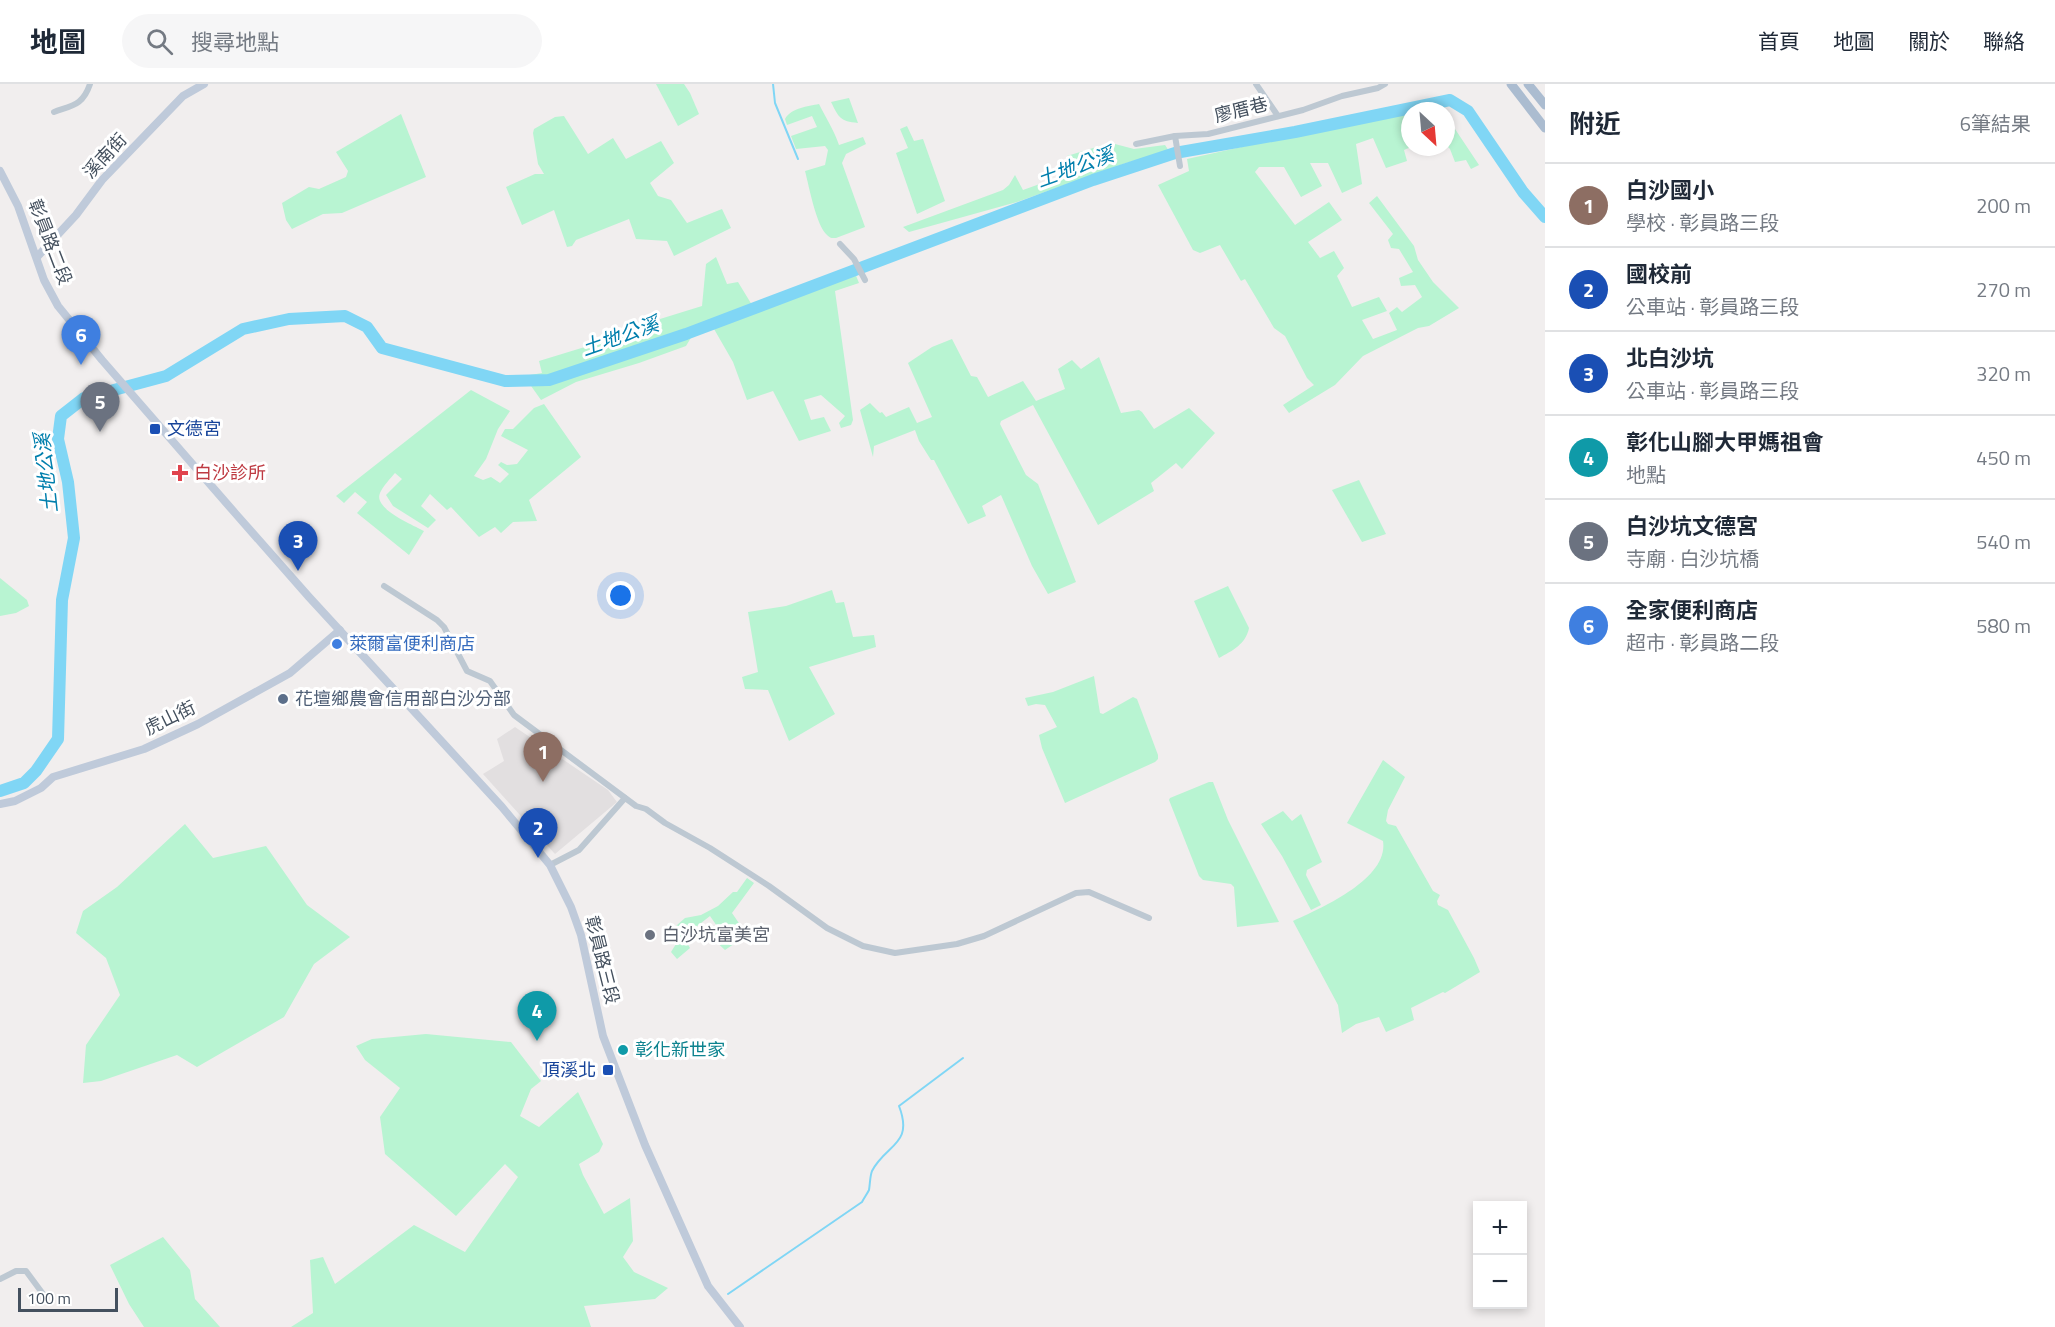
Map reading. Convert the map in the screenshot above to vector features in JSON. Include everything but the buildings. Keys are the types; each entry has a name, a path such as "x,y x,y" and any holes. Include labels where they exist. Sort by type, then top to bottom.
{"main road":[{"name":"溪南街","path":"36,257 76,215 102,180 183,96 204,84"},
{"path":"1511,84 1545,128"},
{"path":"1528,84 1545,105"},
{"name":"彰員路二段","path":"0,171 18,206 44,280 58,306 141,405"},
{"name":"彰員路三段","path":"141,405 340,630 495,799 550,865 571,907 581,935 603,1036 645,1145 708,1286 740,1327"},
{"name":"虎山街","path":"1,804 15,801 41,788 53,777 144,749 198,724 290,673 340,630"}],"street":[{"path":"54,112 78,103 85,97 90,84"},
{"path":"1256,84 1278,116"},
{"name":"廖厝巷","path":"1136,144 1174,136 1208,134 1303,110 1385,84"},
{"path":"1174,136 1180,164"},
{"path":"840,244 854,259 863,277"},
{"path":"384,586 444,627 467,671 490,681 514,716 625,798 769,886 827,928 858,944 895,953 957,944 984,936 1083,891 1149,918"},
{"path":"0,794 1,804"},
{"path":"550,865 579,850 625,798"},
{"path":"0,1279 16,1271 26,1271 46,1298"}],"shaded area":[{"path":"515,727 608,790 617,802 555,854 483,774 504,761 497,739"}],"green space":[{"path":"656,84 684,84 699,114 678,126"},
{"path":"849,98 858,123 841,118 831,102"},
{"path":"819,104 839,145 863,137 866,144 846,154 842,163 865,227 836,238 828,236 819,223 805,171 825,165 828,150 825,146 796,149 791,136 817,127 812,116 787,125 785,119 795,110"},
{"path":"401,114 426,177 342,213 323,214 292,229 286,220 282,203 309,187 319,189 346,177 348,171 336,152"},
{"path":"1401,114 1401,156 1406,156 1407,161 1386,168 1373,138 1356,144 1362,184 1342,193 1328,163 1310,163 1322,186 1301,197 1284,167 1259,167 1255,172 1295,225 1329,202 1342,220 1308,242 1320,258 1334,251 1344,268 1337,276 1352,307 1379,297 1387,311 1362,320 1373,339 1397,330 1389,313 1397,307 1402,312 1422,297 1415,285 1401,286 1399,278 1413,272 1399,249 1391,248 1388,240 1393,234 1369,203 1377,196 1414,246 1418,260 1433,282 1459,308 1429,326 1418,328 1363,356 1335,385 1289,413 1283,405 1314,385 1307,378 1285,336 1274,328 1245,279 1241,281 1220,245 1200,253 1193,250 1158,185 1189,171 1187,159 1363,120"},
{"path":"564,116 588,154 613,138 626,159 661,141 674,163 650,183 658,196 671,200 687,223 722,209 731,228 674,256 667,241 636,239 629,219 576,240 572,246 567,247 554,210 522,225 506,187 535,174 544,174 538,164 534,129 555,117"},
{"path":"907,126 914,141 923,139 945,201 917,214 896,153 908,148 900,129"},
{"path":"1455,129 1479,165 1471,169 1466,160 1455,162 1453,156 1455,156"},
{"path":"1106,144 1134,149 1165,145 1169,151 1126,163 1017,202 909,232 903,227 1003,190 1015,175 1023,190 1048,181 1069,178 1067,156"},
{"path":"716,257 727,284 738,282 752,305 855,273 859,283 835,291 853,420 851,425 841,428 839,423 845,416 821,395 804,400 811,420 824,417 831,431 799,441 773,391 747,400 733,362 714,329 692,336 686,346 576,382 541,400 524,376 542,373 539,361 588,346 587,342 634,328 636,333 660,326 660,319 702,306 706,264"},
{"path":"952,339 971,376 977,377 988,397 1023,381 1036,401 1065,389 1058,369 1072,360 1081,369 1099,357 1121,413 1139,410 1154,429 1189,408 1215,433 1182,469 1176,463 1151,483 1154,491 1098,525 1033,405 1001,421 1000,424 1026,475 1038,484 1076,582 1048,594 1032,566 1001,495 982,506 986,516 968,524 934,460 931,460 919,441 915,430 874,446 873,457 860,410 870,403 886,417 909,407 917,423 932,417 908,363 932,347"},
{"path":"471,390 510,411 498,429 486,459 474,476 483,480 491,477 500,483 509,474 498,465 501,462 507,465 517,464 528,450 501,436 505,429 513,429 534,408 544,404 581,457 529,500 537,521 513,522 501,533 495,527 479,537 451,507 447,510 430,494 421,506 436,520 428,528 393,506 386,495 402,479 395,473 381,490 379,499 382,505 395,516 424,531 409,555 357,513 367,502 355,492 344,503 336,496"},
{"path":"1359,480 1386,534 1362,542 1332,490"},
{"path":"0,578 27,600 29,606 16,613 0,616"},
{"path":"1228,586 1249,628 1242,643 1219,658 1194,601"},
{"path":"832,590 836,603 844,602 853,637 874,635 876,647 809,667 835,714 789,741 768,690 745,689 742,677 758,672 748,612 786,606"},
{"path":"1094,676 1100,713 1103,714 1133,697 1137,699 1158,759 1065,803 1042,748 1039,735 1057,727 1045,705 1028,706 1025,698 1053,692"},
{"path":"1383,760 1405,777 1388,810 1386,821 1396,826 1433,891 1440,895 1438,905 1448,910 1480,972 1445,993 1411,1008 1414,1020 1386,1032 1379,1017 1356,1024 1342,1033 1338,1005 1293,921 1351,890 1365,880 1375,868 1382,855 1383,841 1347,823"},
{"path":"1213,782 1228,820 1279,922 1237,927 1234,887 1231,884 1203,880 1199,876 1169,800"},
{"path":"1283,811 1292,821 1301,814 1322,862 1307,870 1306,875 1321,905 1311,910 1282,856 1261,824"},
{"path":"185,824 213,858 266,846 307,905 350,937 314,964 284,1017 197,1067 177,1055 101,1081 83,1083 86,1045 120,995 106,958 76,933 83,911 117,887"},
{"path":"747,878 754,883 732,913 747,935 725,950 710,936 719,929 710,916 683,937 690,948 677,959 671,952 676,944 667,934 685,918 701,915 718,906 733,892 737,892"},
{"path":"426,1034 511,1042 541,1081 531,1089 520,1116 539,1127 578,1092 603,1144 599,1152 579,1164 583,1175 604,1214 630,1198 633,1241 623,1257 634,1272 668,1288 655,1299 584,1306 591,1327 291,1327 313,1313 310,1260 323,1257 335,1284 414,1225 465,1252 518,1177 505,1164 456,1216 385,1154 380,1117 400,1088 365,1060 356,1046 372,1039"},
{"path":"163,1237 190,1270 195,1299 220,1327 144,1327 129,1304 110,1265"}],"waterway":[{"path":"773,84 775,103 798,159"},
{"name":"土地公溪","path":"0,791 24,783 36,771 58,739 62,600 74,538 68,482 58,439 61,416 84,398 166,376 243,329 289,319 345,316 367,327 382,348 505,381 549,380 686,334 1093,180 1175,153 1295,132 1450,100 1468,111 1523,192 1545,217"},
{"path":"728,1294 862,1202 869,1190 872,1171 901,1137 903,1119 899,1106 963,1058"}],"place":[{"name":"全家便利商店","path":"81,365"},
{"name":"文德宮","path":"155,429"},
{"name":"白沙坑文德宮","path":"100,432"},
{"name":"白沙診所","path":"180,473"},
{"name":"北白沙坑","path":"298,571"},
{"name":"萊爾富便利商店","path":"337,644"},
{"name":"花壇鄉農會信用部白沙分部","path":"283,699"},
{"name":"白沙國小","path":"543,782"},
{"name":"國校前","path":"538,858"},
{"name":"白沙坑富美宮","path":"650,935"},
{"name":"彰化山腳大甲媽祖會","path":"537,1041"},
{"name":"彰化新世家","path":"623,1050"},
{"name":"頂溪北","path":"608,1070"}]}
